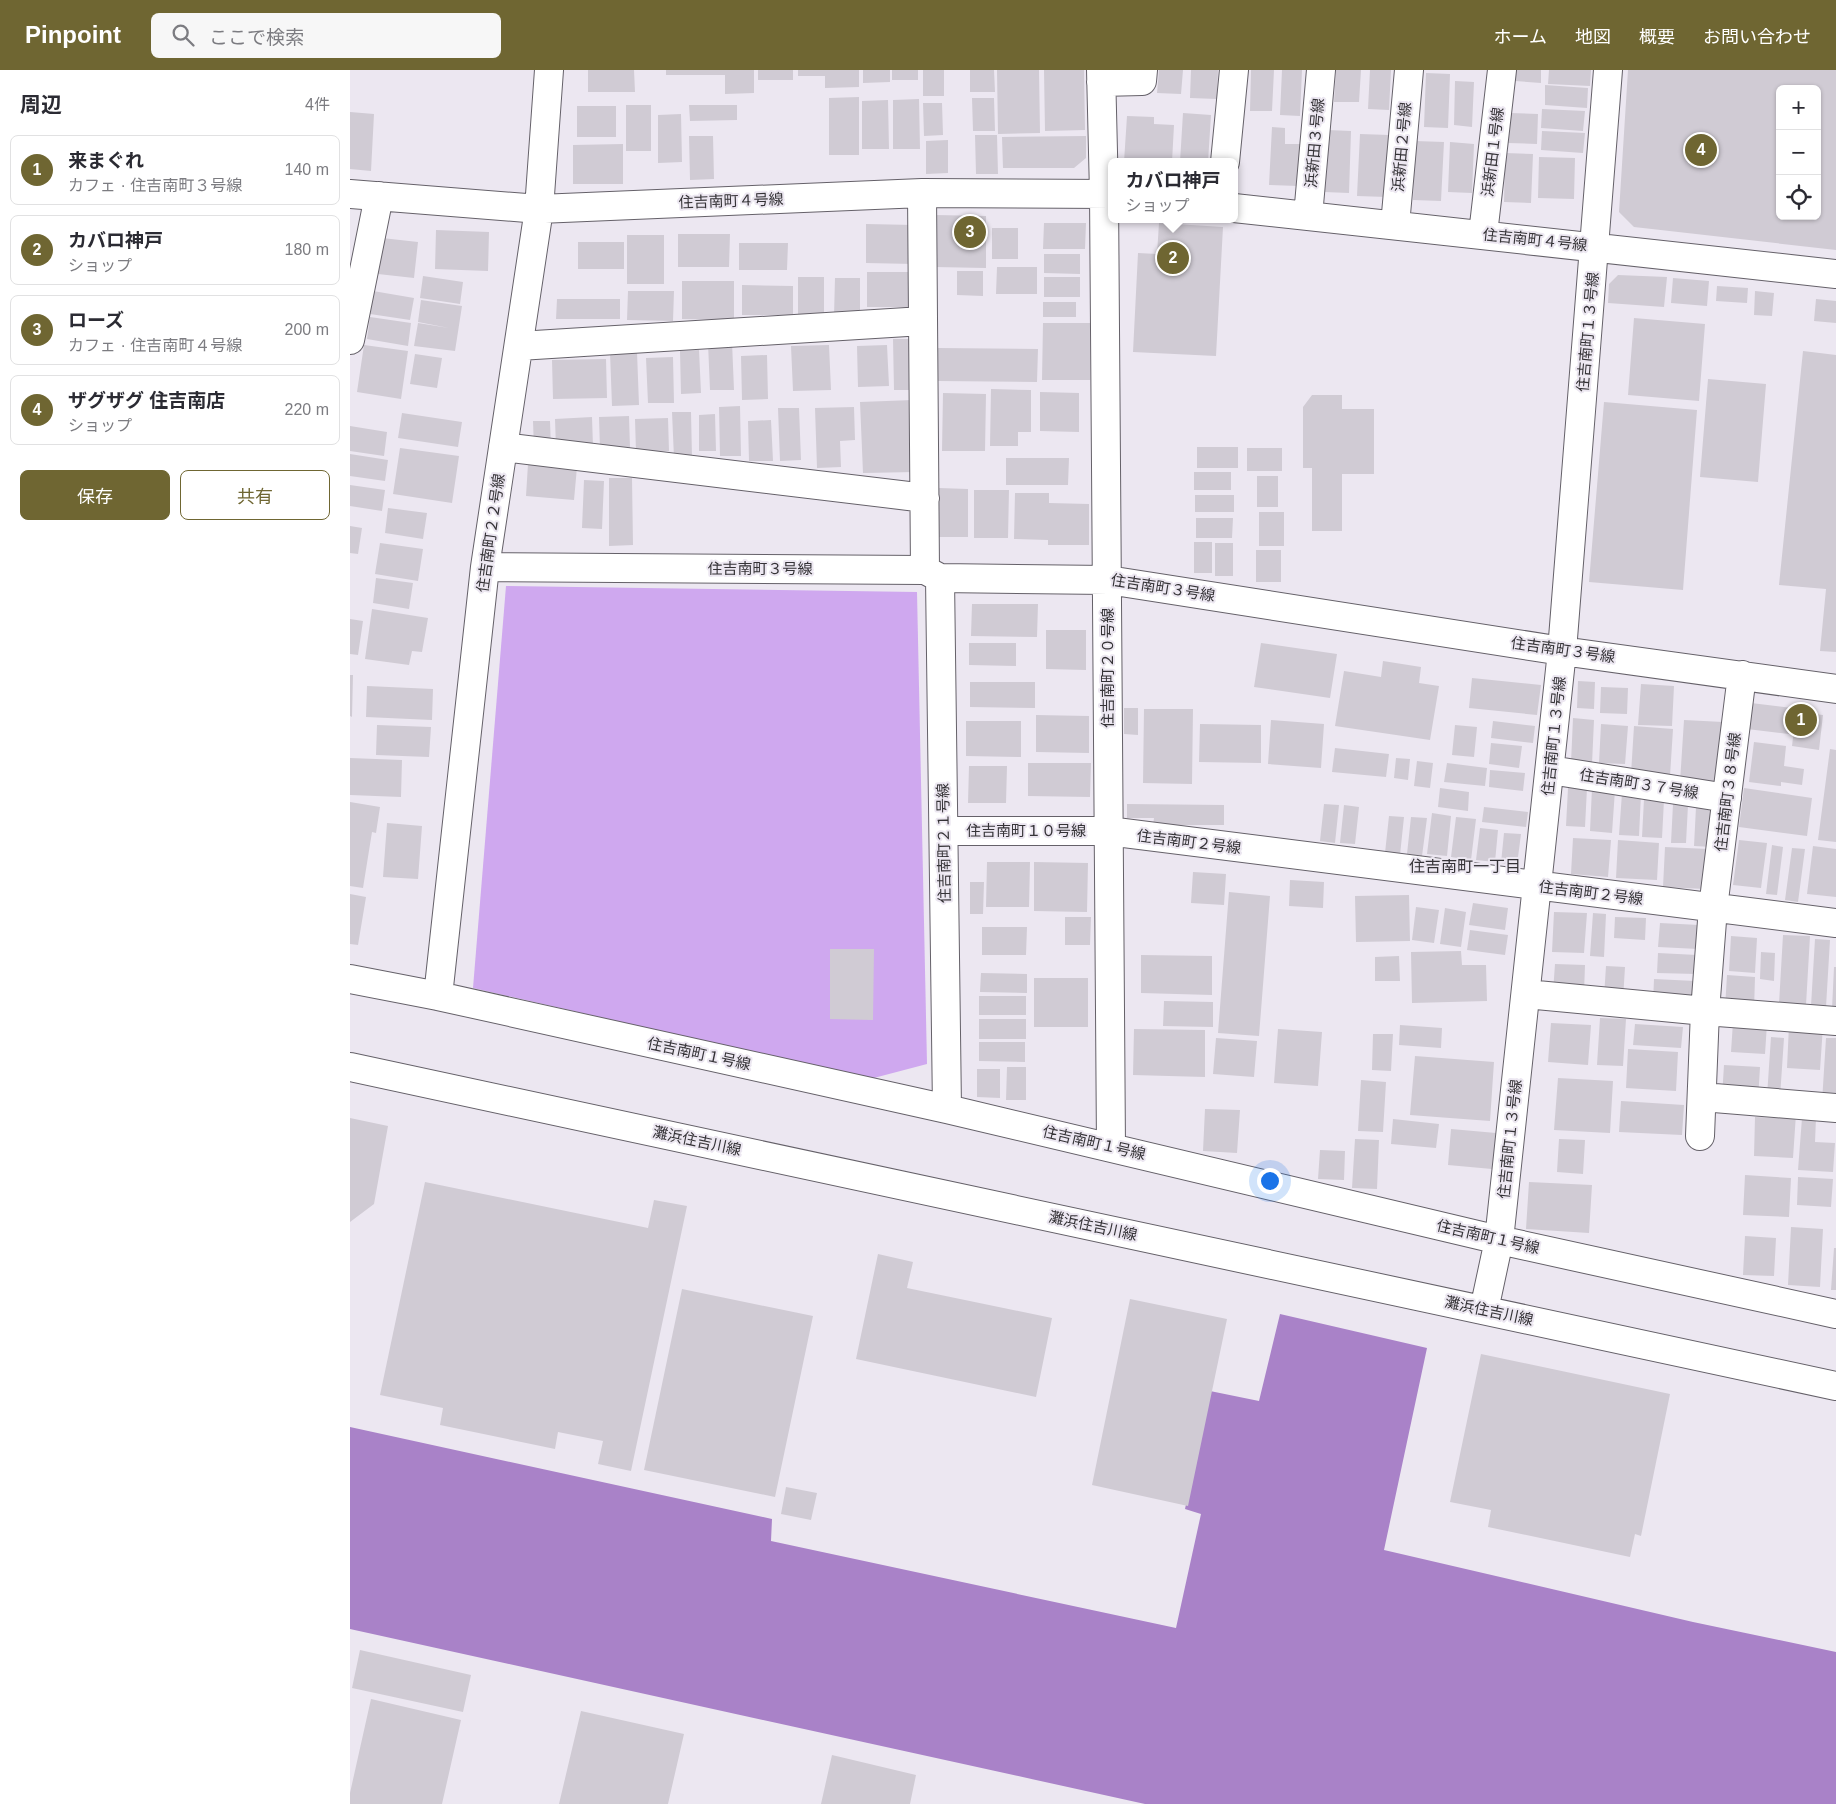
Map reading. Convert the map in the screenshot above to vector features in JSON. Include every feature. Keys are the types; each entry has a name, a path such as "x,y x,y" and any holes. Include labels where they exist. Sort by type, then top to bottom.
{"street":[{"name":"住吉南町２２号線","path":"438,996 485,567 539,209 550,70"},
{"path":"1101,76 1142,81 1143,70"},
{"path":"1225,158 1234,70"},
{"name":"浜新田３号線","path":"1308,216 1322,70"},
{"name":"浜新田２号線","path":"1395,225 1409,70"},
{"name":"浜新田１号線","path":"1484,234 1502,70"},
{"name":"住吉南町１３号線","path":"1484,1310 1499,1240 1562,651 1608,70"},
{"name":"住吉南町２０号線","path":"1101,76 1108,194 1108,831 1111,1146"},
{"name":"住吉南町４号線","path":"350,194 539,209 922,193 1108,194"},
{"name":"住吉南町２１号線","path":"922,193 925,498 932,574 944,831 947,1109"},
{"path":"350,340 379,196"},
{"name":"住吉南町４号線","path":"1238,208 1836,274"},
{"path":"518,346 923,321"},
{"path":"503,447 925,498"},
{"name":"住吉南町３号線","path":"485,567 932,574 1108,580 1562,651 1836,689"},
{"name":"住吉南町３８号線","path":"1700,1136 1705,1011 1713,908 1742,675"},
{"name":"住吉南町３７号線","path":"1550,770 1727,798"},
{"name":"住吉南町１０号線","path":"944,831 1108,831"},
{"name":"住吉南町２号線","path":"1108,831 1538,887 1836,923"},
{"name":"住吉南町１号線","path":"350,979 438,996 947,1109 1111,1146 1499,1240 1836,1314"},
{"path":"1526,994 1836,1021"},
{"name":"灘浜住吉川線","path":"350,1067 1836,1386"},
{"path":"1702,1097 1836,1108"}],"shaded area":[{"path":"506,586 917,592 927,1064 870,1079 473,988"},
{"path":"1280,1314 1427,1348 1384,1550 1693,1622 1836,1652 1836,1804 1145,1804 350,1629 350,1427 772,1519 771,1541 1176,1628 1201,1514 1185,1509 1210,1391 1259,1401"}],"building":[{"path":"588,70 634,70 635,92 588,92"},
{"path":"666,70 754,70 754,93 725,94 725,75 666,75"},
{"path":"758,70 793,70 793,80 758,80"},
{"path":"798,70 859,70 859,87 825,88 825,76 798,76"},
{"path":"863,70 890,70 890,82 863,83"},
{"path":"892,70 918,70 918,80 892,80"},
{"path":"923,70 944,70 944,96 923,96"},
{"path":"970,70 994,70 995,92 970,92"},
{"path":"997,70 1039,70 1040,133 998,134"},
{"path":"1044,70 1084,70 1085,130 1045,131"},
{"path":"1159,70 1183,70 1181,94 1157,93"},
{"path":"1191,70 1218,70 1217,99 1190,98"},
{"path":"1251,70 1274,70 1272,111 1250,111"},
{"path":"1282,70 1302,70 1300,116 1280,115"},
{"path":"1336,70 1361,70 1359,102 1334,102"},
{"path":"1370,70 1391,70 1389,110 1368,109"},
{"path":"1516,70 1541,70 1541,83 1515,81"},
{"path":"1549,70 1591,70 1590,86 1548,84"},
{"path":"1628,70 1836,70 1836,250 1634,227 1619,212"},
{"path":"1426,73 1450,74 1448,128 1424,127"},
{"path":"1455,81 1474,82 1472,127 1454,125"},
{"path":"1545,85 1588,88 1587,108 1545,105"},
{"path":"859,97 859,155 829,155 829,98"},
{"path":"972,98 994,98 995,131 973,131"},
{"path":"919,99 920,149 893,149 893,100"},
{"path":"888,100 889,149 862,149 862,101"},
{"path":"923,103 942,103 943,135 924,136"},
{"path":"626,105 651,105 651,151 626,151"},
{"path":"689,105 737,105 737,120 690,121"},
{"path":"577,106 616,106 616,137 577,137"},
{"path":"1542,109 1585,111 1583,131 1541,128"},
{"path":"350,112 374,114 371,171 350,169"},
{"path":"1183,113 1211,115 1208,158 1180,158"},
{"path":"1510,113 1538,114 1537,144 1508,143"},
{"path":"681,114 682,162 658,163 658,115"},
{"path":"1127,116 1154,117 1154,124 1174,125 1172,158 1124,158"},
{"path":"1272,127 1285,128 1285,144 1300,144 1298,186 1269,185"},
{"path":"1327,130 1351,131 1349,193 1324,192"},
{"path":"1542,131 1585,133 1583,153 1541,150"},
{"path":"1360,134 1389,135 1387,197 1357,196"},
{"path":"975,135 997,135 998,174 976,174"},
{"path":"689,136 713,136 714,179 690,180"},
{"path":"1086,136 1086,158 1074,168 1003,168 1002,137"},
{"path":"948,140 948,173 926,174 926,141"},
{"path":"1415,141 1444,142 1441,201 1413,200"},
{"path":"1450,142 1474,144 1472,193 1448,192"},
{"path":"623,144 623,184 573,184 573,145"},
{"path":"1505,153 1533,154 1531,203 1504,202"},
{"path":"1539,157 1575,158 1574,199 1538,198"},
{"path":"935,215 986,216 986,268 935,267"},
{"path":"1044,223 1086,223 1085,249 1043,249"},
{"path":"1159,223 1223,227 1216,356 1133,352 1138,253 1157,254"},
{"path":"866,224 914,225 914,264 866,263"},
{"path":"992,228 1018,228 1018,259 992,259"},
{"path":"436,230 489,232 488,271 435,269"},
{"path":"678,234 730,234 729,267 678,267"},
{"path":"627,235 664,235 664,284 627,284"},
{"path":"382,238 418,242 414,278 378,274"},
{"path":"578,242 624,242 624,269 578,269"},
{"path":"739,243 788,243 787,270 739,270"},
{"path":"1044,254 1080,254 1080,274 1044,273"},
{"path":"997,267 1037,267 1037,294 996,294"},
{"path":"957,271 983,271 983,296 957,295"},
{"path":"867,272 910,272 909,307 867,307"},
{"path":"1618,275 1667,277 1664,307 1608,303 1609,284"},
{"path":"423,276 463,282 460,304 420,298"},
{"path":"798,277 824,277 824,317 798,316"},
{"path":"1044,277 1080,277 1080,297 1044,297"},
{"path":"835,278 860,278 860,317 834,316"},
{"path":"1673,278 1709,281 1707,306 1671,303"},
{"path":"682,281 734,281 734,320 682,319"},
{"path":"742,285 793,286 793,315 742,315"},
{"path":"1717,286 1748,288 1747,303 1716,301"},
{"path":"373,291 414,298 410,320 370,314"},
{"path":"628,291 674,291 673,321 627,320"},
{"path":"1755,291 1774,293 1772,316 1754,315"},
{"path":"557,299 620,299 620,319 556,319"},
{"path":"1816,299 1836,301 1836,323 1814,321"},
{"path":"421,300 462,306 455,351 414,346 418,323 449,328 418,322"},
{"path":"1043,302 1076,302 1076,317 1043,317"},
{"path":"370,317 411,323 408,346 367,339"},
{"path":"1634,318 1705,324 1699,401 1628,395"},
{"path":"1043,323 1090,323 1090,380 1042,380"},
{"path":"893,339 910,339 912,390 894,390"},
{"path":"732,342 734,390 710,390 708,343"},
{"path":"364,345 408,351 401,399 357,392"},
{"path":"829,345 831,390 793,391 791,346"},
{"path":"887,345 889,386 858,387 857,346"},
{"path":"938,348 1038,349 1037,382 938,381"},
{"path":"699,350 701,393 681,394 680,351"},
{"path":"1803,351 1836,355 1836,652 1820,651 1826,589 1779,585"},
{"path":"610,352 637,352 639,405 612,406"},
{"path":"415,354 442,358 437,388 410,384"},
{"path":"767,355 768,399 742,400 741,356"},
{"path":"673,357 674,403 648,403 646,358"},
{"path":"606,359 607,398 553,399 552,360"},
{"path":"1708,379 1766,384 1758,482 1700,477"},
{"path":"991,389 1031,390 1031,432 1018,432 1018,446 990,446"},
{"path":"1040,392 1079,393 1079,432 1040,431"},
{"path":"943,393 986,394 985,451 942,451"},
{"path":"1312,395 1342,395 1342,409 1374,409 1374,474 1342,474 1342,531 1312,531 1312,468 1303,468 1303,407"},
{"path":"913,400 915,472 863,473 860,402"},
{"path":"1604,402 1697,410 1683,590 1589,582"},
{"path":"740,406 741,456 720,456 719,407"},
{"path":"854,407 855,440 840,441 841,467 817,468 815,408"},
{"path":"778,408 799,408 801,460 780,461"},
{"path":"672,412 691,412 692,458 674,458"},
{"path":"402,413 462,422 458,447 398,438"},
{"path":"715,414 716,451 699,451 699,415"},
{"path":"629,416 630,448 600,449 599,417"},
{"path":"592,417 593,447 556,448 555,419"},
{"path":"668,418 669,451 636,452 635,419"},
{"path":"771,420 773,461 749,461 748,421"},
{"path":"533,421 550,421 551,448 534,449"},
{"path":"350,426 387,432 384,456 350,451"},
{"path":"1197,447 1238,447 1238,468 1197,468"},
{"path":"400,448 459,456 452,503 393,494"},
{"path":"1247,448 1282,448 1282,471 1247,471"},
{"path":"350,454 388,460 385,481 350,476"},
{"path":"1006,458 1069,458 1068,485 1006,485"},
{"path":"528,464 577,467 574,500 526,496"},
{"path":"1194,472 1231,472 1231,490 1194,490"},
{"path":"1257,476 1278,476 1278,507 1257,507"},
{"path":"609,478 632,478 633,545 609,546"},
{"path":"584,480 604,481 602,529 582,528"},
{"path":"350,485 385,490 382,511 350,506"},
{"path":"939,488 968,489 968,537 939,537"},
{"path":"974,490 1009,490 1008,538 974,538"},
{"path":"1015,493 1049,493 1049,503 1089,504 1089,545 1048,545 1048,540 1014,539"},
{"path":"1195,495 1234,495 1234,512 1195,512"},
{"path":"388,508 427,513 423,539 385,533"},
{"path":"1259,512 1284,512 1284,546 1259,546"},
{"path":"1196,518 1233,518 1232,538 1196,538"},
{"path":"350,526 362,528 358,554 350,553"},
{"path":"1194,542 1212,542 1212,573 1194,573"},
{"path":"380,543 423,549 418,581 375,574"},
{"path":"1215,543 1233,543 1233,576 1215,576"},
{"path":"1256,550 1281,550 1281,582 1256,582"},
{"path":"376,578 413,583 409,609 373,603"},
{"path":"972,604 1038,604 1037,637 971,636"},
{"path":"372,609 428,618 422,652 412,651 409,665 365,659"},
{"path":"350,619 363,621 358,655 350,654"},
{"path":"1046,630 1086,630 1086,670 1046,669"},
{"path":"969,643 1016,643 1016,666 969,665"},
{"path":"1261,643 1337,654 1330,698 1254,687"},
{"path":"1383,661 1421,667 1419,683 1439,686 1430,740 1335,726 1344,671 1381,677"},
{"path":"350,675 353,675 352,717 350,716"},
{"path":"1472,678 1541,685 1537,715 1469,708"},
{"path":"1578,681 1595,682 1594,709 1577,708"},
{"path":"970,682 1035,682 1035,708 970,707"},
{"path":"1641,684 1674,686 1672,726 1638,725"},
{"path":"367,686 433,689 432,720 366,717"},
{"path":"1601,687 1628,688 1627,714 1600,713"},
{"path":"1751,703 1792,708 1789,734 1747,729"},
{"path":"1124,708 1138,708 1138,735 1124,734"},
{"path":"1144,709 1193,709 1192,784 1143,783"},
{"path":"1796,712 1823,715 1819,750 1792,746"},
{"path":"1036,715 1089,716 1089,753 1036,752"},
{"path":"1573,718 1594,720 1592,764 1571,763"},
{"path":"1271,720 1324,724 1321,768 1268,764"},
{"path":"1684,720 1723,722 1719,784 1680,782"},
{"path":"966,721 1021,721 1021,757 966,756"},
{"path":"1493,721 1535,726 1533,743 1491,738"},
{"path":"1200,724 1261,725 1261,763 1199,762"},
{"path":"1601,724 1628,726 1625,764 1599,763"},
{"path":"377,725 431,727 429,757 376,755"},
{"path":"1455,725 1477,727 1474,757 1452,755"},
{"path":"1634,726 1673,729 1670,776 1631,774"},
{"path":"1754,742 1786,746 1784,766 1804,769 1802,785 1781,782 1781,786 1749,782"},
{"path":"1491,743 1522,746 1519,768 1489,764"},
{"path":"1335,748 1389,754 1386,777 1332,772"},
{"path":"1830,749 1836,750 1836,842 1818,840"},
{"path":"350,758 402,760 401,797 350,795"},
{"path":"1396,758 1410,759 1408,780 1394,778"},
{"path":"1417,761 1433,763 1430,788 1414,786"},
{"path":"1028,763 1091,763 1090,797 1028,796"},
{"path":"1447,763 1487,768 1485,786 1444,782"},
{"path":"969,766 1007,766 1006,803 968,803"},
{"path":"1490,770 1525,773 1523,791 1489,787"},
{"path":"1440,788 1469,792 1468,811 1438,807"},
{"path":"1568,788 1587,788 1585,827 1566,826"},
{"path":"1592,788 1615,790 1612,833 1590,831"},
{"path":"1744,788 1812,798 1807,836 1739,827"},
{"path":"1622,793 1641,794 1639,836 1619,835"},
{"path":"1644,799 1664,800 1662,838 1642,837"},
{"path":"350,802 380,807 376,833 372,832 363,888 350,886"},
{"path":"1127,804 1224,805 1224,825 1153,825 1154,818 1127,818"},
{"path":"1324,804 1339,805 1335,843 1320,841"},
{"path":"1673,804 1688,805 1686,843 1671,843"},
{"path":"1344,805 1359,807 1355,844 1340,843"},
{"path":"1484,807 1528,812 1526,827 1482,822"},
{"path":"1696,807 1716,808 1713,847 1694,846"},
{"path":"1432,813 1451,816 1447,856 1427,854"},
{"path":"1389,816 1404,817 1400,855 1385,853"},
{"path":"1411,817 1427,818 1422,856 1407,854"},
{"path":"1456,817 1476,819 1471,860 1451,857"},
{"path":"387,823 422,826 418,879 383,877"},
{"path":"1480,828 1498,830 1495,862 1476,860"},
{"path":"1504,833 1521,834 1517,865 1501,863"},
{"path":"1573,838 1611,840 1608,877 1571,874"},
{"path":"1618,840 1659,843 1657,880 1616,878"},
{"path":"1739,840 1767,843 1761,888 1733,885"},
{"path":"1772,845 1783,847 1777,895 1766,894"},
{"path":"1813,846 1836,849 1836,897 1807,894"},
{"path":"1665,847 1708,849 1705,889 1663,887"},
{"path":"1792,848 1805,849 1798,902 1785,900"},
{"path":"987,862 1030,862 1029,907 986,907"},
{"path":"1034,862 1088,863 1087,912 1034,911"},
{"path":"1193,872 1226,874 1224,905 1191,903"},
{"path":"1290,880 1324,882 1323,908 1289,906"},
{"path":"970,882 984,882 983,914 970,914"},
{"path":"1229,892 1270,896 1259,1036 1218,1033"},
{"path":"350,894 366,897 358,945 350,944"},
{"path":"1409,895 1410,941 1356,942 1355,896"},
{"path":"1473,903 1508,908 1505,930 1469,925"},
{"path":"1416,907 1439,910 1434,943 1412,940"},
{"path":"1445,908 1466,912 1461,947 1440,944"},
{"path":"1554,912 1587,913 1584,953 1552,952"},
{"path":"1593,913 1606,914 1604,957 1590,956"},
{"path":"1065,917 1091,917 1090,945 1065,945"},
{"path":"1615,917 1646,918 1645,940 1614,938"},
{"path":"1660,923 1699,925 1698,949 1658,947"},
{"path":"982,927 1027,927 1026,955 982,955"},
{"path":"1470,930 1508,935 1505,955 1467,950"},
{"path":"1783,935 1810,936 1806,1005 1779,1004"},
{"path":"1731,936 1757,938 1755,973 1729,971"},
{"path":"1815,939 1830,940 1826,1007 1811,1006"},
{"path":"830,949 874,949 873,1020 830,1019"},
{"path":"1461,951 1462,965 1486,965 1487,1001 1412,1003 1411,952"},
{"path":"1761,952 1775,953 1774,981 1760,979"},
{"path":"1658,953 1697,955 1696,974 1657,973"},
{"path":"1141,955 1212,956 1212,995 1141,993"},
{"path":"1399,956 1400,981 1375,981 1375,957"},
{"path":"1555,964 1585,965 1584,993 1553,992"},
{"path":"1606,966 1625,967 1623,999 1604,997"},
{"path":"1834,967 1836,967 1836,1009 1832,1009"},
{"path":"981,973 1027,974 1027,993 980,992"},
{"path":"1727,975 1755,977 1754,1010 1725,1008"},
{"path":"1034,978 1088,978 1088,1027 1034,1027"},
{"path":"1654,979 1695,981 1694,1005 1653,1003"},
{"path":"979,996 1026,996 1026,1015 979,1015"},
{"path":"1164,1001 1213,1002 1213,1027 1163,1026"},
{"path":"1600,1018 1626,1019 1623,1066 1597,1065"},
{"path":"979,1019 1026,1019 1026,1039 979,1039"},
{"path":"1733,1022 1767,1024 1765,1054 1731,1052"},
{"path":"1551,1023 1591,1025 1588,1065 1548,1062"},
{"path":"1635,1024 1683,1027 1681,1048 1633,1045"},
{"path":"1400,1025 1442,1028 1441,1048 1399,1045"},
{"path":"1789,1025 1823,1026 1820,1070 1787,1068"},
{"path":"1134,1029 1205,1030 1205,1077 1133,1075"},
{"path":"1278,1029 1322,1032 1318,1086 1274,1083"},
{"path":"1373,1034 1393,1034 1391,1071 1372,1070"},
{"path":"1771,1037 1784,1038 1780,1097 1767,1096"},
{"path":"1216,1038 1257,1041 1254,1077 1213,1074"},
{"path":"1826,1038 1836,1038 1836,1103 1822,1102"},
{"path":"979,1042 1025,1042 1025,1062 979,1061"},
{"path":"1628,1049 1678,1052 1676,1091 1626,1088"},
{"path":"1415,1056 1494,1062 1490,1121 1410,1115"},
{"path":"1724,1065 1760,1067 1758,1100 1722,1097"},
{"path":"1007,1067 1026,1067 1026,1100 1006,1100"},
{"path":"977,1069 1000,1069 1000,1098 977,1097"},
{"path":"1558,1078 1613,1081 1610,1133 1554,1130"},
{"path":"1361,1080 1386,1082 1383,1132 1358,1131"},
{"path":"1621,1101 1684,1105 1682,1135 1619,1132"},
{"path":"1205,1109 1240,1110 1237,1153 1203,1151"},
{"path":"1778,1113 1796,1114 1793,1158 1754,1156 1755,1117 1778,1118"},
{"path":"350,1118 388,1126 374,1204 350,1222"},
{"path":"1802,1118 1816,1118 1815,1142 1835,1143 1833,1172 1798,1170"},
{"path":"1393,1119 1439,1124 1436,1148 1391,1144"},
{"path":"1451,1129 1496,1133 1492,1169 1448,1165"},
{"path":"1355,1139 1379,1140 1377,1189 1352,1188"},
{"path":"1559,1139 1585,1140 1583,1174 1557,1172"},
{"path":"1320,1150 1345,1151 1344,1180 1318,1179"},
{"path":"1745,1175 1791,1178 1789,1217 1743,1215"},
{"path":"1798,1177 1833,1179 1831,1207 1797,1205"},
{"path":"425,1182 648,1228 654,1200 687,1206 631,1471 598,1464 603,1441 558,1432 555,1449 440,1425 443,1408 380,1395"},
{"path":"1529,1182 1592,1185 1589,1233 1526,1229"},
{"path":"1791,1227 1823,1229 1820,1287 1788,1285"},
{"path":"1745,1236 1776,1238 1774,1276 1743,1275"},
{"path":"1834,1248 1836,1248 1836,1290 1831,1290"},
{"path":"878,1254 913,1262 907,1288 1052,1318 1036,1397 856,1359"},
{"path":"682,1289 813,1316 775,1497 644,1470"},
{"path":"1130,1299 1227,1319 1188,1506 1092,1485"},
{"path":"1481,1354 1670,1394 1641,1536 1635,1534 1630,1557 1488,1527 1491,1510 1450,1502"},
{"path":"786,1487 817,1493 811,1520 781,1514"},
{"path":"360,1650 471,1675 463,1712 352,1688"},
{"path":"371,1699 461,1720 442,1804 350,1804 350,1793"},
{"path":"581,1711 684,1734 668,1804 559,1804"},
{"path":"832,1755 916,1775 910,1804 821,1804"}],"place":[{"name":"ザグザグ 住吉南店","path":"1701,150"},
{"name":"ローズ","path":"970,232"},
{"name":"カバロ神戸","path":"1173,258"},
{"name":"来まぐれ","path":"1801,720"}],"district":[{"name":"住吉南町一丁目","path":"1465,866"}]}
